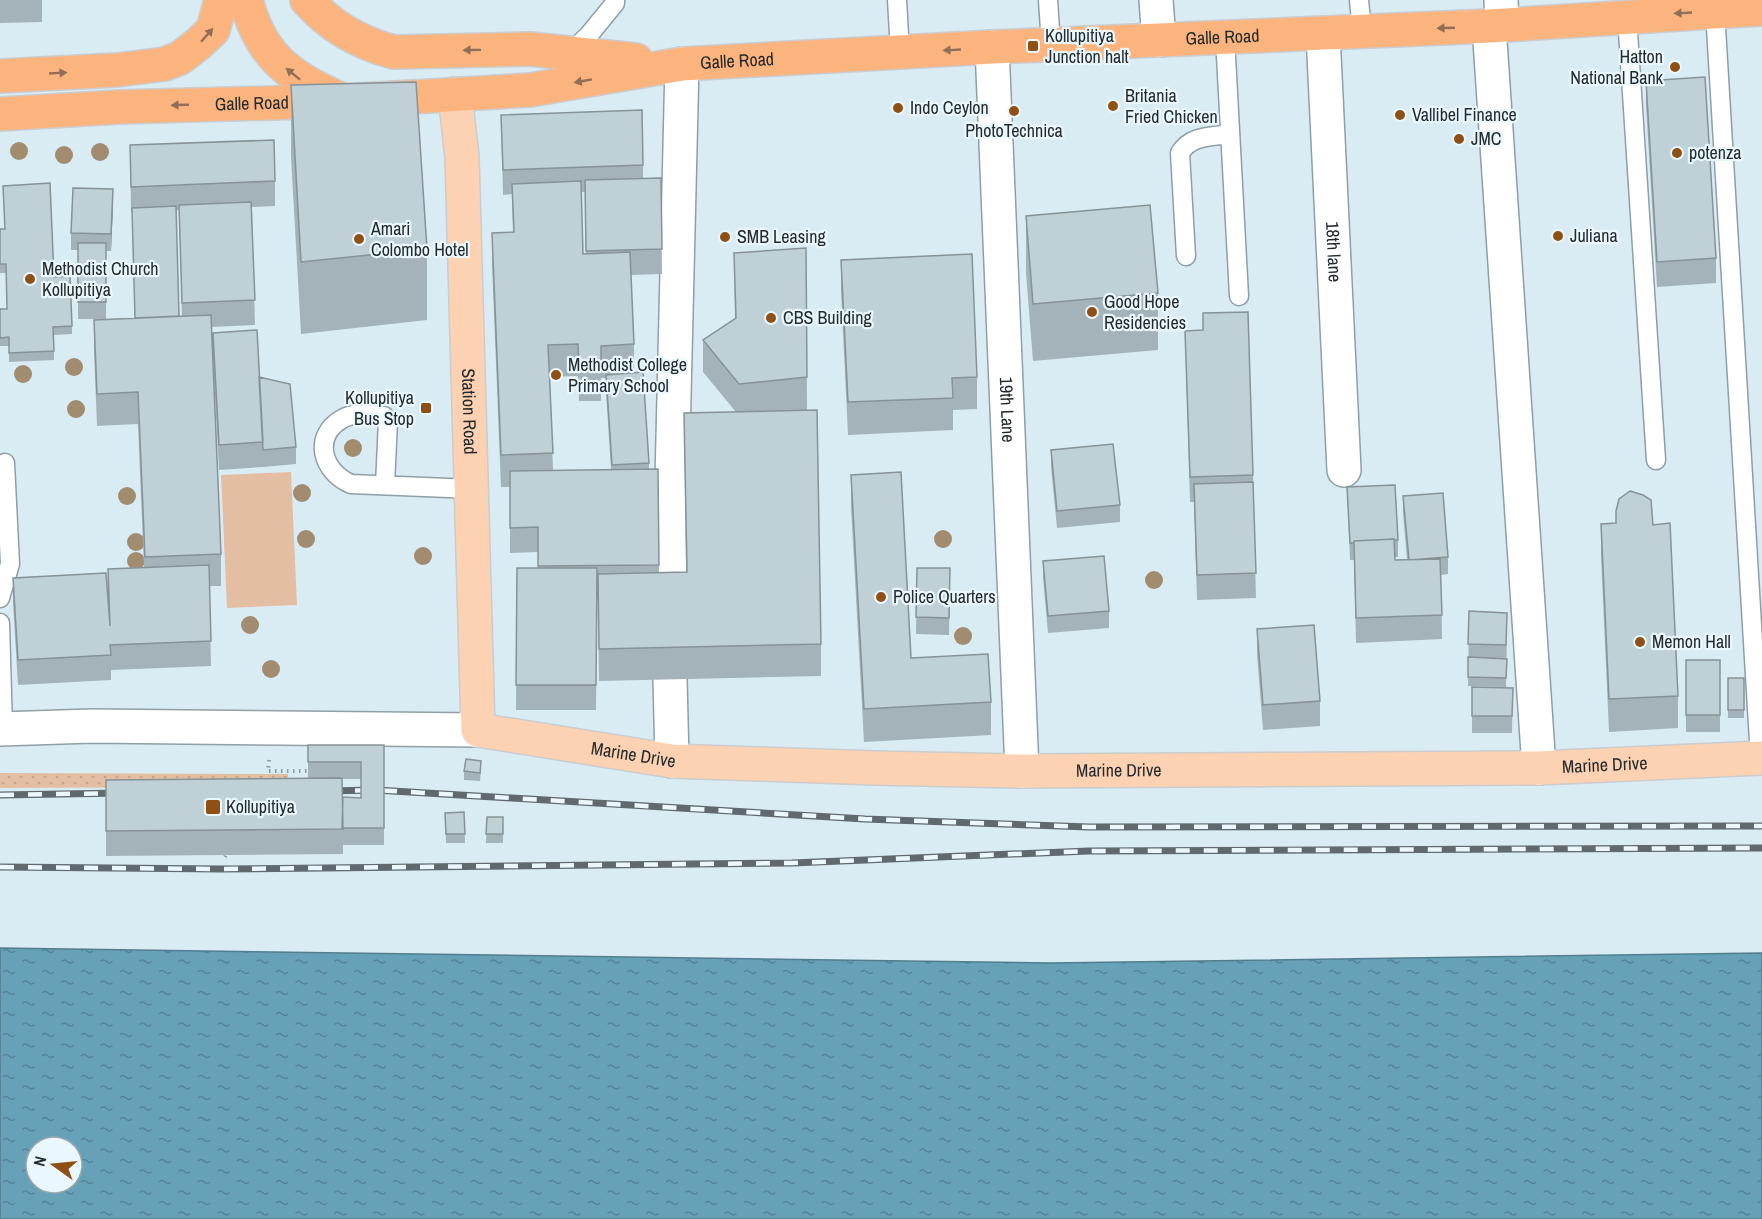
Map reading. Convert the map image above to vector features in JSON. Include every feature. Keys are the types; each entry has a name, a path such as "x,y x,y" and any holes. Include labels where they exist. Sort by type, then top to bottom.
{"highway":[{"path":"0,76 117,70 165,64 180,58 213,30 221,0"},
{"path":"246,0 251,22 290,74 305,84 344,101"},
{"name":"Galle Road","path":"307,0 321,15 354,39 394,52 530,49 682,64"},
{"name":"Galle Road","path":"0,114 119,107 344,101 530,90 682,64 992,47 1323,33 1360,16 1627,17 1715,12 1760,6"}],"main road":[{"name":"Station Road","path":"455,94 462,157 478,730"},
{"name":"Marine Drive","path":"478,730 672,761 1022,771 1539,768 1761,758"}],"street":[{"path":"1156,0 1159,40"},
{"path":"1497,17 1539,768"},
{"name":"18th lane","path":"1323,33 1344,470"},
{"name":"19th Lane","path":"992,47 1022,771"},
{"path":"669,604 682,64"},
{"path":"670,679 672,761"},
{"path":"2,729 92,726 478,730"}],"lane":[{"path":"568,54 588,36 615,3 615,0"},
{"path":"897,0 900,52"},
{"path":"1048,0 1051,45"},
{"path":"1715,12 1761,758"},
{"path":"1627,17 1656,460"},
{"path":"1225,38 1239,296"},
{"path":"1186,256 1180,153 1185,144 1192,140 1230,134"},
{"path":"385,485 388,421 384,416 352,415 341,419 326,437 324,449 331,471 340,479 351,484 472,489"},
{"path":"2,589 10,564 5,463"},
{"path":"2,589 29,580"},
{"path":"0,623 2,729"}],"shaded area":[{"path":"291,472 297,605 227,608 221,475"},
{"path":"0,773 288,774 288,787 0,788"}],"water":[{"path":"0,948 1050,963 1762,953 1762,1219 0,1219"}],"building":[{"path":"1705,77 1716,258 1657,262 1646,81"},
{"path":"416,82 427,249 301,262 291,85"},
{"path":"642,110 643,165 503,170 501,115"},
{"path":"274,140 275,181 131,187 130,145"},
{"path":"661,178 662,249 586,251 585,180"},
{"path":"581,181 583,254 630,252 634,344 601,346 601,368 579,369 578,344 548,345 553,453 501,455 492,233 514,232 512,184"},
{"name":"Methodist Church Kollupitiya","path":"50,183 54,277 70,276 72,326 53,327 54,351 9,353 9,337 0,338 0,309 7,309 6,264 0,264 0,229 5,229 3,186"},
{"path":"73,188 113,189 111,234 71,233"},
{"path":"251,202 255,300 182,303 179,205"},
{"path":"1150,205 1158,293 1033,304 1026,216"},
{"path":"176,206 179,316 135,318 132,208"},
{"path":"78,243 106,243 106,302 78,302"},
{"name":"CBS Building","path":"806,248 807,377 739,384 703,340 736,318 734,253"},
{"path":"972,254 977,377 952,378 953,398 848,402 841,260"},
{"path":"1248,312 1253,475 1190,477 1185,331 1203,330 1203,313"},
{"path":"211,315 221,554 145,557 138,392 97,394 94,320"},
{"path":"257,330 263,442 219,445 213,333"},
{"path":"643,372 649,463 612,465 606,375"},
{"path":"259,377 290,384 296,447 263,450"},
{"path":"817,410 821,644 599,649 598,574 687,572 684,413"},
{"path":"1113,444 1120,505 1057,511 1051,450"},
{"path":"658,469 659,565 538,566 538,527 510,528 510,471"},
{"name":"Police Quarters","path":"901,472 911,658 988,654 991,702 864,709 851,475"},
{"path":"1253,482 1256,573 1197,575 1194,484"},
{"path":"1395,485 1398,540 1350,543 1347,487"},
{"name":"Memon Hall","path":"1630,491 1651,500 1653,525 1670,523 1678,696 1609,699 1601,524 1616,523 1619,499"},
{"path":"1443,493 1448,557 1409,560 1403,496"},
{"path":"1394,539 1395,560 1440,559 1442,615 1356,618 1354,541"},
{"path":"1104,556 1109,611 1048,616 1043,561"},
{"path":"209,565 211,641 110,645 111,655 18,660 13,578 106,573 110,626 108,569"},
{"path":"517,568 597,568 596,685 516,685"},
{"path":"917,568 950,568 949,618 916,617"},
{"path":"1469,611 1507,613 1506,645 1468,644"},
{"path":"1314,625 1320,701 1263,705 1257,629"},
{"path":"1468,657 1507,659 1506,678 1468,677"},
{"path":"1686,660 1720,660 1720,715 1686,715"},
{"path":"1728,678 1744,678 1744,710 1728,710"},
{"path":"1472,687 1513,688 1512,716 1472,716"},
{"path":"308,745 384,745 384,828 342,828 343,797 361,798 361,762 308,762"},
{"path":"466,759 481,761 480,773 464,771"},
{"path":"342,778 343,829 106,831 106,780"},
{"path":"464,812 465,834 446,834 445,813"},
{"path":"487,817 503,817 503,834 486,834"}],"railway":[{"path":"327,791 376,790 865,819 1089,827 1762,826"},
{"path":"0,795 123,793"},
{"path":"0,867 222,869 792,863 1089,851 1762,848"}],"place":[{"name":"Kollupitiya Junction halt","path":"1033,46"},
{"name":"Hatton National Bank","path":"1675,67"},
{"name":"Britania Fried Chicken","path":"1113,106"},
{"name":"Indo Ceylon","path":"898,108"},
{"name":"PhotoTechnica","path":"1014,111"},
{"name":"Vallibel Finance","path":"1400,115"},
{"name":"JMC","path":"1459,139"},
{"name":"potenza","path":"1677,153"},
{"name":"Juliana","path":"1558,236"},
{"name":"SMB Leasing","path":"725,237"},
{"name":"Amari Colombo Hotel","path":"359,239"},
{"name":"Methodist Church Kollupitiya","path":"30,279"},
{"name":"Good Hope Residencies","path":"1092,312"},
{"name":"CBS Building","path":"771,318"},
{"name":"Methodist College Primary School","path":"556,375"},
{"name":"Kollupitiya Bus Stop","path":"426,408"},
{"name":"Police Quarters","path":"881,597"},
{"name":"Memon Hall","path":"1640,642"},
{"name":"Kollupitiya","path":"213,807"}]}
